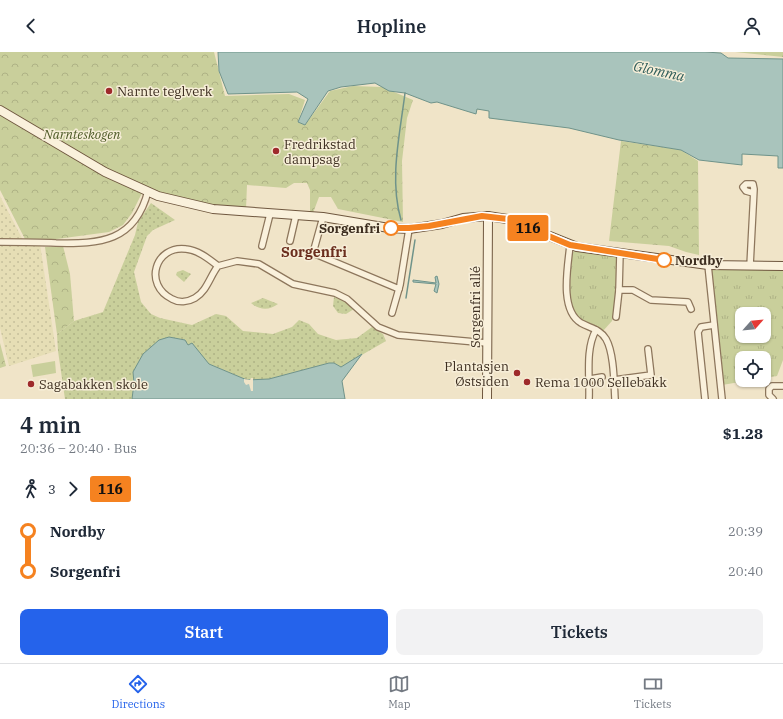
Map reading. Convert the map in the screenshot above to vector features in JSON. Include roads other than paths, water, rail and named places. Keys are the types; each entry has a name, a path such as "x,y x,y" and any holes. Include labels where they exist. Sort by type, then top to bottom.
{"main road":[{"path":"0,110 87,164 148,191 176,201 213,209 323,217 389,228 409,228 442,224 463,218 488,216 508,219 570,245 708,265 783,266"},
{"name":"Sorgenfri allé","path":"487,399 488,216"}],"street":[{"path":"0,242 95,243 104,240 119,234 131,225 140,213 148,191"},
{"path":"750,266 753,194"},
{"path":"262,246 270,214"},
{"path":"290,240 296,215"},
{"path":"323,217 313,253 399,289"},
{"path":"392,313 399,289 409,228"},
{"path":"570,245 567,271 567,301 574,318 600,332 609,344 615,399"},
{"path":"218,266 199,253 180,249 161,258 156,268 156,281 165,295 174,300 185,302 197,297 202,292 218,266 237,261 259,264 293,284 334,293 347,299 378,327 398,335 487,343"},
{"path":"616,317 619,290 620,253"},
{"path":"708,265 722,399"},
{"path":"619,290 633,290 651,300 688,302 692,309"},
{"path":"705,399 698,332 701,327 714,325"},
{"path":"589,399 591,341 596,330"},
{"path":"614,380 651,375 648,349"},
{"path":"590,379 602,377"},
{"path":"773,399 768,395 769,389 772,386 783,386"}],"water":[{"name":"Glomma","path":"218,52 705,52 721,53 728,58 783,59 783,168 778,168 778,156 742,154 742,165 699,160 681,150 619,140 569,128 489,118 489,111 477,109 476,114 437,102 431,103 405,93 389,91 375,83 341,87 328,91 305,125 298,122 308,99 297,92 228,94 219,71"},
{"path":"437,276 439,284 437,293 434,291 436,284 413,282 413,280 436,283 435,277"},
{"path":"169,337 185,340 188,345 192,343 209,364 247,380 269,379 329,363 334,363 341,367 362,354 342,381 345,399 132,399 134,383 133,372 143,354 159,340"}],"waterway":[{"path":"401,220 396,189 396,173 398,140 405,93"},
{"path":"406,298 415,240"}],"place":[{"name":"Narnte teglverk","path":"109,91"},
{"name":"Fredrikstad dampsag","path":"276,151"},
{"name":"Sorgenfri","path":"391,228"},
{"name":"Nordby","path":"664,260"},
{"name":"Plantasjen Østsiden","path":"517,373"},
{"name":"Rema 1000 Sellebakk","path":"527,382"},
{"name":"Sagabakken skole","path":"31,384"}],"district":[{"name":"Sorgenfri","path":"314,252"}],"park label":[{"name":"Narnteskogen","path":"82,134"}]}
